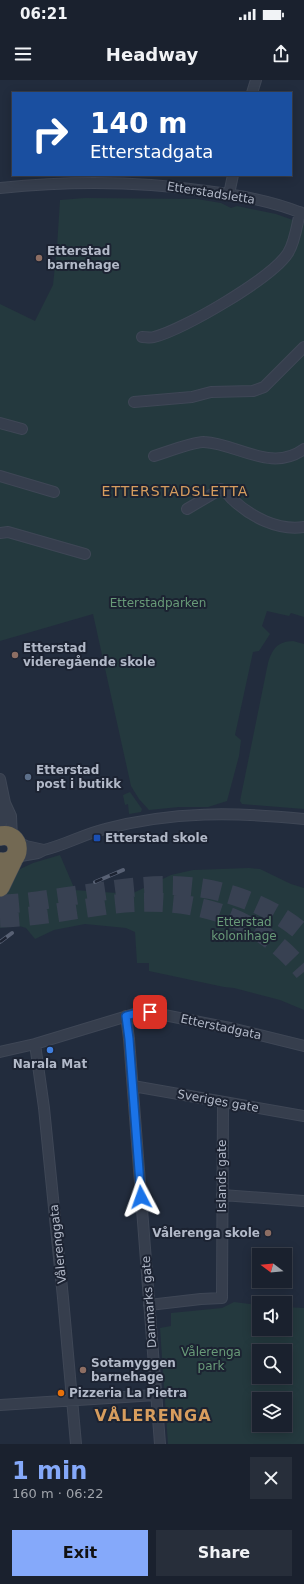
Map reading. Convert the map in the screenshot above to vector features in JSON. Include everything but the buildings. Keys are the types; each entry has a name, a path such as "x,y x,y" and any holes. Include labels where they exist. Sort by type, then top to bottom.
{"highway":[{"path":"0,887 8,846"}],"street":[{"path":"252,92 256,80"},
{"path":"229,194 233,176"},
{"name":"Etterstadsletta","path":"0,188 45,184 117,182 156,185 229,194 270,203 302,213 288,253 264,276 232,297 173,330 152,338 142,337"},
{"path":"134,402 192,397 211,392 254,392 264,387 304,347"},
{"path":"0,423 22,429"},
{"path":"154,456 202,442 216,444 268,459 282,459 295,455 304,449"},
{"path":"0,476 54,492"},
{"path":"187,509 221,489 226,491 232,499 260,520 295,528 304,527"},
{"path":"0,532 8,532 85,554"},
{"path":"0,779 5,804 8,846"},
{"path":"5,804 11,816 8,846"},
{"path":"8,846 38,853 102,829 177,816 233,813 304,819"},
{"path":"8,846 37,847 44,850"},
{"name":"Etterstadgata","path":"0,1052 35,1044 144,1011 235,1029 304,1046"},
{"name":"Danmarks gate","path":"126,1016 133,1086 160,1444"},
{"name":"Vålerenggata","path":"35,1044 44,1108 76,1444"},
{"name":"Sveriges gate","path":"133,1086 304,1116"},
{"name":"Islands gate","path":"149,1305 222,1298 223,1102"},
{"path":"222,1195 304,1201"},
{"path":"0,1405 156,1395"}],"green space":[{"name":"Etterstadparken","path":"85,198 197,199 221,203 231,208 237,206 276,214 304,224 304,617 291,613 289,616 267,611 262,626 270,634 259,651 253,652 235,735 241,740 239,756 227,801 208,807 179,807 149,810 139,799 131,786 93,614 0,641 0,304 35,321 53,285 60,200"},
{"path":"293,641 304,644 304,809 242,804 240,801 268,663 272,653 279,644"},
{"path":"130,792 142,809 141,812 129,814 128,804 125,805 123,795"},
{"name":"Etterstad kolonihage","path":"60,855 75,890 131,894 171,875 193,870 249,868 260,869 291,884 304,888 304,1010 280,1000 234,988 149,971 149,963 137,963 135,932 126,928 85,924 54,930 35,939 26,928 19,926 0,928 0,908 18,870 33,863"},
{"name":"Vålerenga park","path":"234,1302 252,1304 252,1336 292,1336 292,1307 304,1308 304,1444 168,1444 160,1328 171,1326 171,1313 222,1308"}],"tunnel":[{"path":"0,904 32,902 109,890 153,886 197,887 219,891 258,905 282,918 304,934"},
{"path":"0,918 29,916 115,904 143,902 195,906 242,922 264,935 285,952 304,972"}],"railway":[{"path":"95,882 123,870"},
{"path":"0,942 12,933"}],"place":[{"name":"Etterstad barnehage","path":"39,258"},
{"name":"Etterstad videregående skole","path":"15,655"},
{"name":"Etterstad post i butikk","path":"28,777"},
{"name":"Etterstad skole","path":"97,838"},
{"name":"Narala Mat","path":"50,1050"},
{"name":"Vålerenga skole","path":"268,1233"},
{"name":"Sotamyggen barnehage","path":"83,1370"},
{"name":"Pizzeria La Pietra","path":"61,1393"}],"district":[{"name":"ETTERSTADSLETTA","path":"175,491"},
{"name":"VÅLERENGA","path":"153,1415"}],"route":[{"path":"141,1197 126,1016 138,1012 150,1012"}]}
